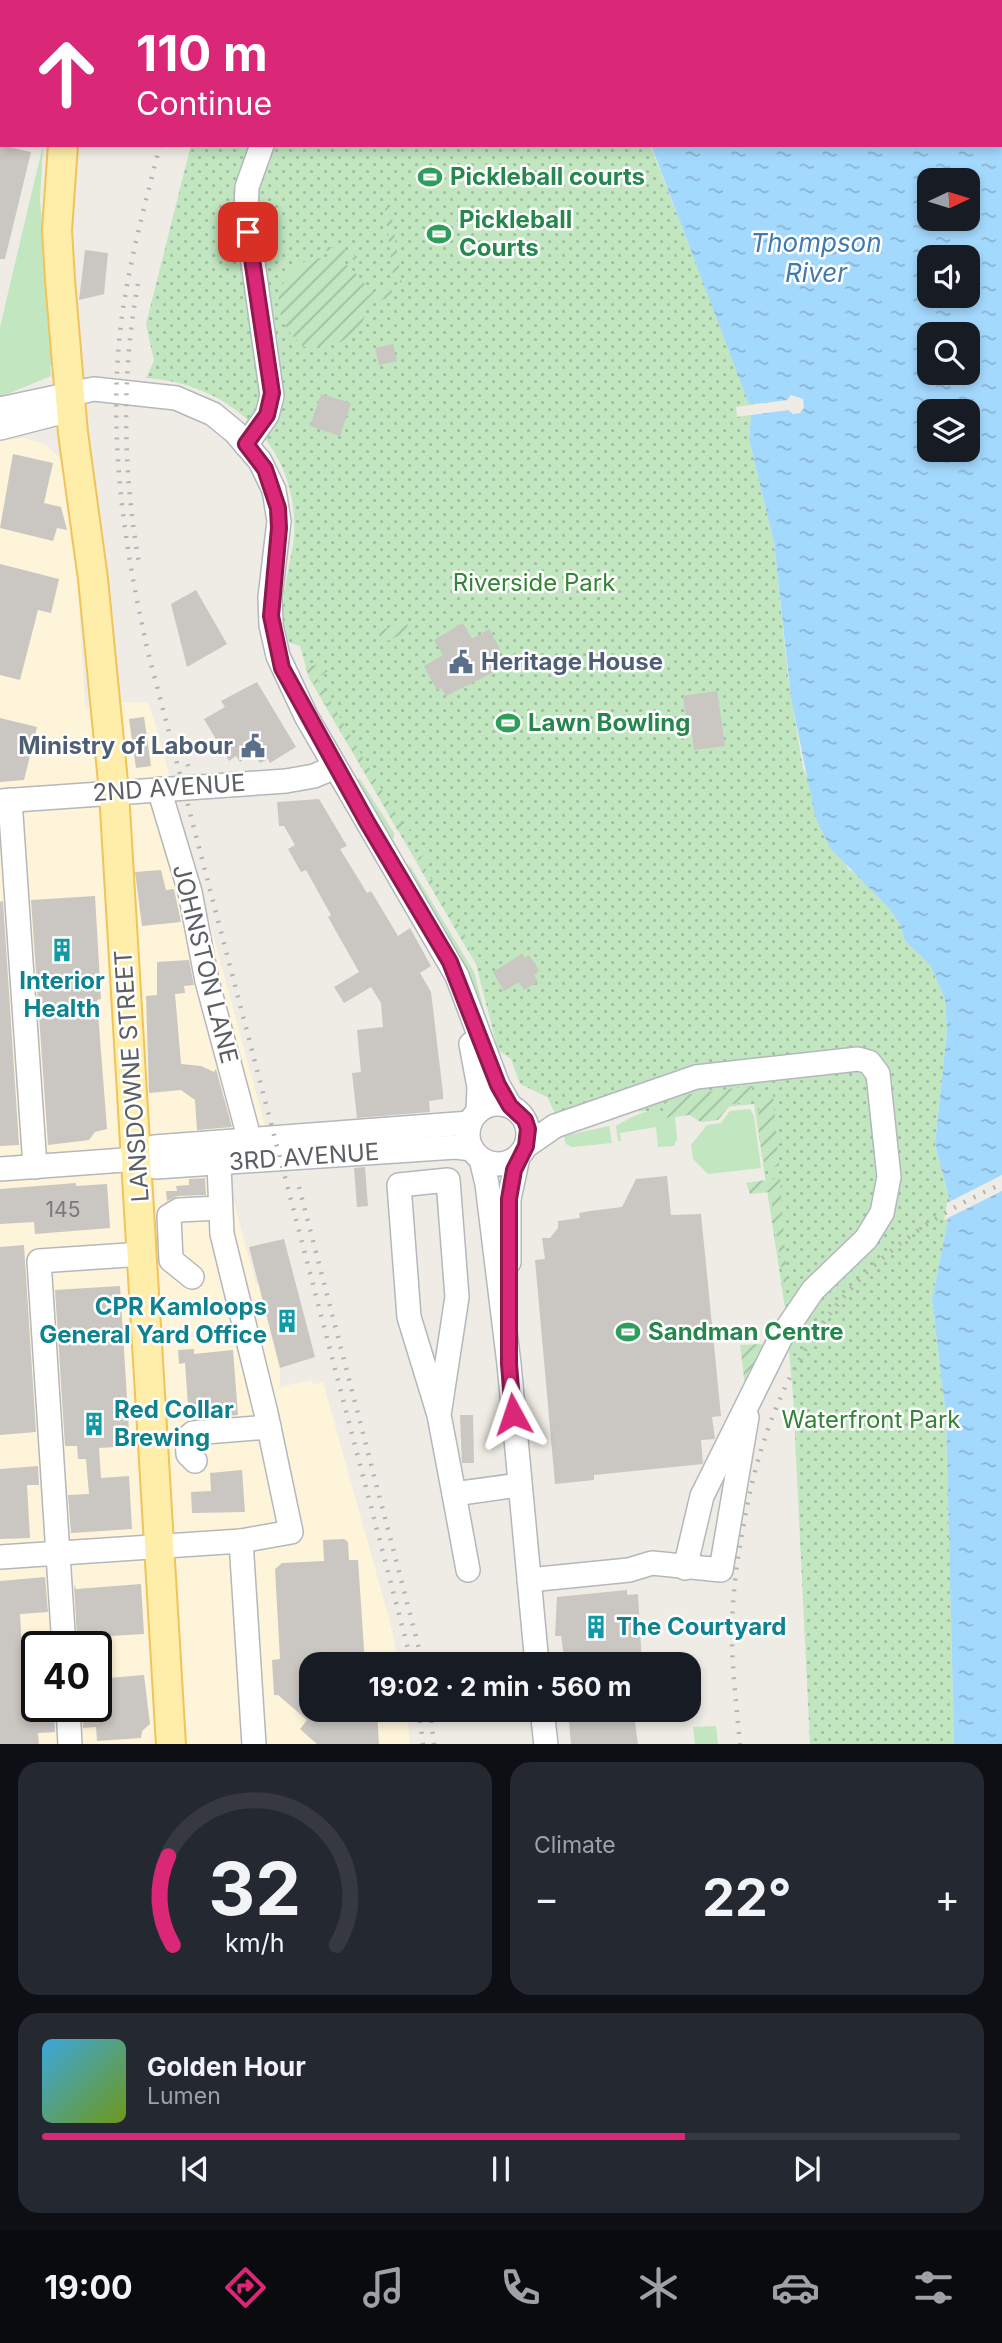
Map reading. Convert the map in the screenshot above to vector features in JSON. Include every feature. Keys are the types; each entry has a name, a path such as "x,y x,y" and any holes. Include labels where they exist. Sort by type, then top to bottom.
{"main road":[{"name":"LANSDOWNE STREET","path":"63,147 57,230 71,402 114,792 138,1158 171,1744"}],"street":[{"path":"246,444 267,415 272,393 246,213 247,187 261,147"},
{"path":"0,428 71,402 94,389 176,398 198,406 221,420 246,444 265,469 278,508 278,544 270,597 271,625 278,656 293,691 335,767 457,975 498,1085 528,1129 509,1199 509,1364"},
{"path":"0,409 42,402 71,402"},
{"path":"0,418 42,402"},
{"name":"2ND AVENUE","path":"5,801 294,780 314,776 335,767"},
{"name":"JOHNSTON LANE","path":"159,789 190,892 207,981 250,1140"},
{"path":"5,801 35,1167"},
{"path":"457,975 478,1076 469,1141 477,1154 487,1184 509,1364 536,1652"},
{"path":"477,1154 504,1164 555,1126 574,1118 601,1112 687,1079 760,1068 858,1059 872,1065 878,1074 889,1177 886,1202 877,1223 800,1307 781,1337 702,1496 685,1568"},
{"path":"474,1117 493,1104 543,1118 574,1118"},
{"name":"3RD AVENUE","path":"0,1169 138,1158 156,1167 218,1153 250,1140 474,1117"},
{"name":"3RD AVENUE","path":"218,1153 456,1147 477,1154"},
{"path":"0,1557 241,1541 291,1532 270,1427 231,1280 219,1208 218,1153"},
{"path":"439,1415 457,1297 448,1180 399,1185 409,1317 439,1415 468,1570"},
{"path":"192,1277 171,1260 169,1216 179,1210 219,1208"},
{"path":"63,1631 39,1261 143,1254"},
{"path":"529,1580 629,1570 652,1563 721,1570 728,1515 747,1429 748,1403"},
{"path":"195,1461 187,1454 187,1443 193,1433 270,1427"},
{"path":"454,1494 519,1485"},
{"path":"241,1541 254,1744"},
{"path":"69,1722 70,1744"},
{"path":"543,1722 546,1744"}],"shaded area":[{"path":"25,438 46,445 59,457 66,471 75,533 85,708 106,703 148,702 154,719 266,1129 226,1173 256,1284 260,1284 280,1370 280,1387 312,1380 313,1385 323,1382 396,1652 299,1652 299,1722 408,1722 410,1744 0,1744 0,441"}],"green space":[{"path":"43,147 40,201 56,364 50,366 51,376 0,397 0,327"},
{"name":"Riverside Park","path":"190,147 651,147 735,363 788,400 736,407 737,417 751,415 749,439 774,543 788,677 803,768 848,869 862,878 888,907 900,924 905,941 930,965 945,999 947,1031 935,1144 951,1205 932,1299 946,1417 954,1744 810,1744 793,1395 785,1308 754,1104 697,1110 555,1113 547,1097 520,1084 511,1059 498,1050 476,964 309,678 300,646 290,643 285,632 284,591 294,537 293,505 285,475 272,449 254,426 232,407 206,392 177,383 146,378 154,361 146,324"},
{"path":"390,205 402,284 393,275 385,209"},
{"path":"324,246 343,249 360,258 358,263 346,255 345,263 364,282 367,297 373,291 391,289 394,297 374,301 367,299 364,320 353,335 327,346 308,348 289,332 284,323 280,313 280,293 283,283 299,265 316,259 334,259 338,252 323,250"},
{"path":"406,616 409,635 402,634 381,644 379,633"},
{"path":"319,664 328,671 317,678 403,826 412,823 412,828 404,833 398,831 305,668"},
{"path":"360,779 394,833 394,839 387,834 356,780"},
{"path":"424,855 430,858 422,863 469,942 470,954 418,865 418,858"},
{"path":"409,864 474,972 488,1025 469,974 410,872"},
{"path":"752,1086 753,1102 731,1104 718,1120 701,1122 689,1115 667,1118 664,1102 683,1095"},
{"path":"773,1094 779,1166 765,1168 758,1115 765,1099"},
{"path":"666,1107 667,1118 675,1117 677,1139 674,1146 658,1147 656,1127 620,1133 621,1141 618,1141 616,1126 639,1114"},
{"path":"750,1109 754,1116 761,1168 708,1174 693,1159 691,1145 707,1125 721,1123 730,1111"},
{"path":"609,1126 612,1143 572,1147 566,1144 564,1136"},
{"path":"780,1178 787,1280 784,1284 770,1192 750,1194 746,1183"},
{"path":"762,1344 767,1349 745,1385 740,1345"},
{"path":"716,1726 718,1744 695,1744 693,1727"}],"water":[{"name":"Thompson River","path":"652,147 1002,147 1002,1744 954,1744 946,1417 932,1299 951,1205 935,1144 947,1031 945,999 930,965 905,941 900,924 888,907 830,848 815,816 791,698 774,543 749,439 751,415 788,410 787,401 749,404"}],"pier":[{"path":"791,395 803,399 804,408 800,413 793,414 788,410 747,415 750,411 782,407 746,406 787,400"},
{"path":"1002,1175 1002,1191 944,1220 947,1203"}],"building":[{"path":"0,147 9,147 31,152 5,259 0,259"},
{"path":"85,250 108,253 104,294 79,300"},
{"path":"393,344 397,361 379,365 375,348"},
{"path":"321,394 351,403 340,436 310,426"},
{"path":"13,454 53,463 44,503 61,507 67,530 57,528 53,541 0,528"},
{"path":"0,564 59,579 51,613 38,610 20,680 0,675"},
{"path":"196,590 227,644 187,667 171,604"},
{"name":"Heritage House","path":"463,623 472,639 489,629 501,651 489,658 496,671 446,696 441,688 437,690 424,666 443,655 434,640"},
{"path":"257,682 296,747 270,763 268,759 260,763 253,753 240,762 236,756 229,761 204,719 225,707 221,701"},
{"path":"717,691 725,746 694,750 692,733 688,733 683,696"},
{"path":"144,717 151,766 136,768 129,719"},
{"path":"0,718 37,727 24,780 0,782"},
{"path":"319,799 347,846 340,849 367,893 371,891 398,936 410,928 431,966 420,973 431,992 443,1099 429,1101 430,1112 357,1118 352,1073 361,1072 357,1030 383,1027 381,1003 371,987 344,1003 334,987 359,972 328,917 331,915 306,870 301,872 288,849 295,845 284,826 279,826 277,802"},
{"path":"161,870 166,890 174,889 181,922 142,926 135,872"},
{"path":"95,896 101,999 97,1000 107,1129 95,1132 89,1140 48,1145 31,900"},
{"path":"3,901 19,1145 0,1146 0,902"},
{"path":"522,954 525,958 529,955 536,965 539,971 534,975 538,982 524,990 519,982 504,991 493,972"},
{"path":"189,960 194,985 184,986 185,993 175,994 181,1064 201,1066 214,1072 216,1069 232,1127 197,1130 195,1100 181,1090 149,1093 146,996 157,995 157,962"},
{"path":"365,1167 368,1206 357,1207 354,1168"},
{"name":"Sandman Centre","path":"667,1176 671,1215 701,1214 721,1416 712,1417 715,1439 701,1440 703,1464 594,1475 594,1480 555,1484 535,1260 545,1259 542,1238 550,1238 558,1228 558,1221 580,1218 579,1213 622,1207 636,1179"},
{"path":"205,1178 206,1195 178,1196 167,1201 166,1191 177,1191 176,1186 189,1185 189,1179"},
{"path":"76,1183 76,1186 107,1184 110,1228 35,1234 34,1222 0,1224 0,1189"},
{"name":"CPR Kamloops General Yard Office","path":"284,1239 315,1357 280,1368 249,1247"},
{"path":"24,1245 36,1432 0,1435 0,1247"},
{"path":"120,1286 130,1446 99,1448 101,1478 129,1476 132,1529 71,1533 68,1495 89,1494 86,1459 78,1459 77,1446 65,1446 55,1290"},
{"path":"194,1349 194,1354 233,1350 238,1415 189,1420 185,1363 179,1364 178,1350"},
{"path":"460,1415 473,1415 474,1463 462,1463"},
{"path":"38,1466 39,1485 27,1485 30,1538 0,1539 0,1469"},
{"path":"242,1470 245,1512 192,1513 191,1492 211,1491 210,1473"},
{"path":"344,1539 348,1542 349,1560 358,1560 364,1652 299,1652 299,1713 278,1695 274,1695 272,1660 280,1659 275,1569 282,1563 324,1561 323,1540"},
{"path":"45,1577 48,1612 20,1614 21,1722 54,1722 55,1732 38,1733 39,1744 0,1744 0,1581"},
{"path":"141,1584 144,1634 112,1636 112,1631 77,1631 74,1585 76,1589"},
{"name":"The Courtyard","path":"627,1590 627,1595 638,1594 641,1652 563,1652 561,1636 555,1636 557,1597"},
{"path":"144,1675 150,1724 142,1731 141,1738 97,1741 96,1727 83,1728 83,1722 112,1722 112,1678"},
{"path":"305,1722 378,1722 379,1744 317,1744 300,1729"},
{"path":"569,1722 635,1722 638,1744 571,1744"}],"railway":[{"path":"160,147 128,278 117,365 117,447 131,570 148,652 409,1652"},
{"path":"138,284 129,353 126,424 130,494 139,563"},
{"path":"182,743 195,791"},
{"path":"740,1744 732,1644 736,1575 747,1507 761,1451 779,1400 803,1354 832,1311 866,1273 906,1239 951,1210 1002,1184"},
{"path":"299,1187 420,1652"},
{"path":"420,1722 423,1744"},
{"path":"431,1722 434,1744"}],"place":[{"name":"Pickleball courts","path":"430,177"},
{"name":"Pickleball Courts","path":"439,234"},
{"name":"Heritage House","path":"461,662"},
{"name":"Lawn Bowling","path":"508,723"},
{"name":"Ministry of Labour","path":"253,746"},
{"name":"Interior Health","path":"62,950"},
{"name":"CPR Kamloops General Yard Office","path":"287,1321"},
{"name":"Sandman Centre","path":"628,1332"},
{"name":"Red Collar Brewing","path":"94,1424"},
{"name":"The Courtyard","path":"596,1627"}],"route":[{"path":"248,232 270,371 272,402 267,415 246,444 265,469 278,508 278,544 270,597 271,625 278,656 306,716 457,975 498,1085 510,1106 525,1120 528,1129 526,1146 518,1157 514,1170 509,1199 509,1364 513,1414"}],"park label":[{"name":"Waterfront Park","path":"871,1420"}]}
